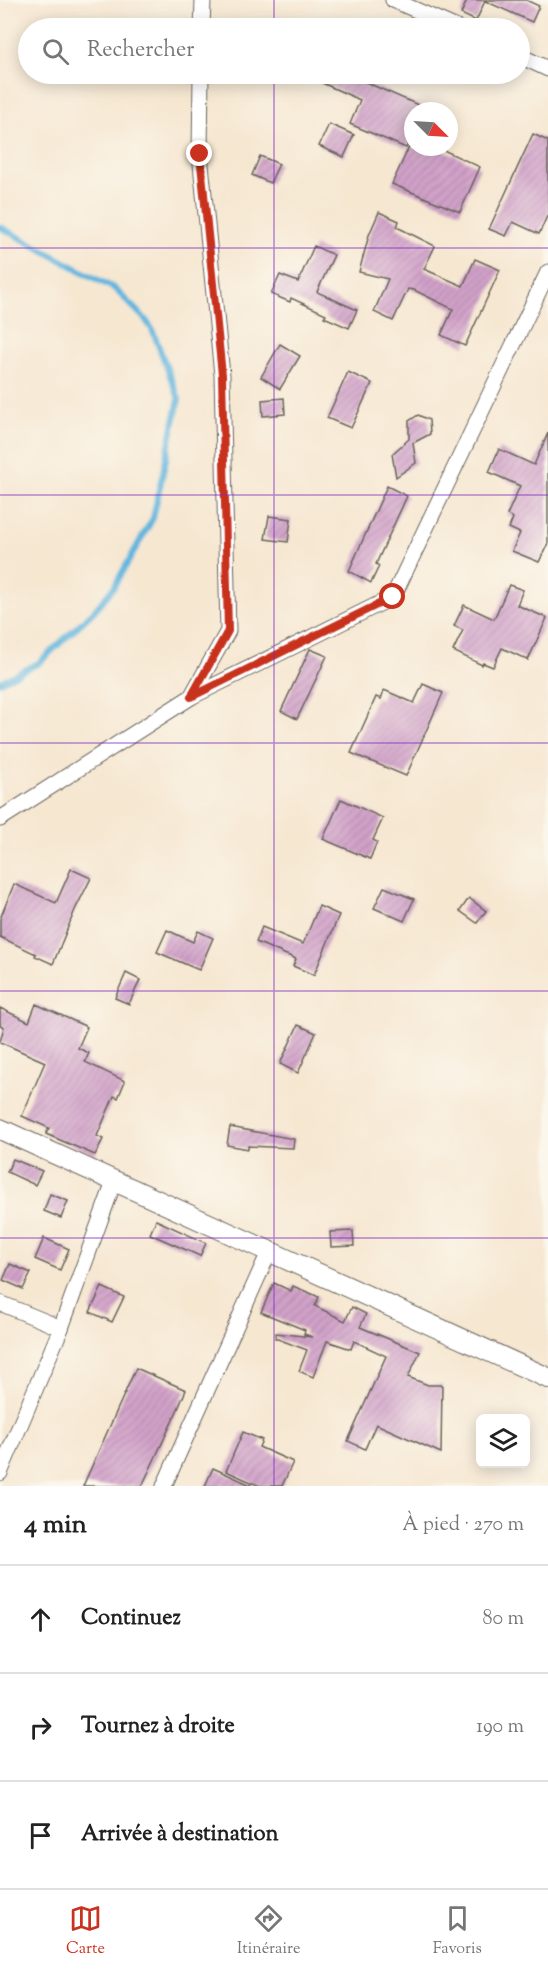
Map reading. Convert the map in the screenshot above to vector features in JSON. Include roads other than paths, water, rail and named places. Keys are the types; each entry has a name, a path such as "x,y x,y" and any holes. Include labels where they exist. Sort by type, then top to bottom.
{"street":[{"path":"202,18 203,0"},
{"path":"393,0 434,18"},
{"path":"530,61 548,69"},
{"path":"191,697 228,631 222,375 200,154 201,84"},
{"path":"0,819 191,697 393,597 548,272"},
{"path":"0,1129 548,1378"},
{"path":"0,1473 61,1328 114,1182"},
{"path":"164,1486 269,1252"},
{"path":"0,1303 61,1328"}],"waterway":[{"path":"0,227 115,289 152,329 179,399 153,518 114,587 94,611 39,663 0,682"}]}
